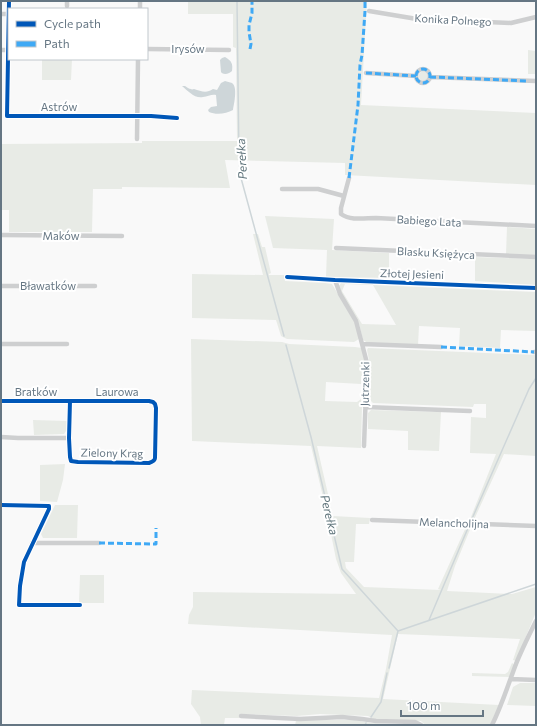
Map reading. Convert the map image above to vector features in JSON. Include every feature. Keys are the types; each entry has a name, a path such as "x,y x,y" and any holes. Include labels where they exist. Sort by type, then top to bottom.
{"street":[{"name":"Konika Polnego","path":"369,11 423,20 511,23 536,17"},
{"name":"Irysów","path":"148,49 229,50"},
{"name":"Astrów","path":"9,60 7,116 151,116 176,118"},
{"path":"137,139 138,60"},
{"path":"424,69 429,72 430,77 429,81 423,83 418,80 416,76 424,69"},
{"path":"366,73 416,76"},
{"path":"430,77 536,81"},
{"name":"Babiego Lata","path":"348,178 341,208 341,214 346,217 536,226"},
{"path":"282,189 318,189 344,196"},
{"name":"Maków","path":"1,235 122,236"},
{"name":"Blasku Księżyca","path":"336,248 536,257"},
{"name":"Złotej Jesieni","path":"287,277 536,288"},
{"name":"Jutrzenki","path":"335,280 340,294 356,322 367,363 364,446"},
{"name":"Bławatków","path":"1,286 95,286"},
{"path":"1,344 67,344"},
{"path":"362,344 441,347"},
{"name":"Bratków","path":"1,401 70,401"},
{"path":"1,437 69,438 70,401"},
{"name":"Laurowa","path":"70,401 153,402 156,408 155,459"},
{"path":"365,407 470,411"},
{"name":"Zielony Krąg","path":"69,438 71,461 149,463 153,462 155,459"},
{"path":"1,505 48,506 49,509 22,567 19,605 80,605"},
{"name":"Melancholijna","path":"372,520 536,526"},
{"path":"32,543 99,543"},
{"path":"492,725 508,690 527,638 536,622"},
{"path":"511,679 536,680"},
{"path":"241,716 300,719 342,717 376,721 415,722 421,725"}],"shaded area":[{"path":"188,1 367,1 361,105 536,113 536,185 345,175 345,163 225,160 230,188 122,187 122,189 93,189 92,232 9,232 9,210 1,210 1,144 142,143 142,141 237,141 236,48 233,47 233,14 188,14"},
{"path":"528,50 536,51 536,74 528,74"},
{"path":"225,57 232,63 232,71 225,74 221,72 220,60"},
{"path":"42,60 72,60 71,80 42,80"},
{"path":"422,71 426,71 428,72 428,80 422,81 419,78 419,74"},
{"path":"225,81 234,85 235,100 233,110 221,114 215,114 209,112 208,110 211,107 217,106 216,95 197,97 182,86 206,92 213,89 217,90 221,83"},
{"path":"265,216 334,219 332,250 389,253 389,278 326,277 327,250 273,248"},
{"path":"507,227 536,229 536,256 506,254"},
{"path":"253,234 258,234 262,247 265,247 271,273 269,275 284,275 285,281 332,284 355,323 359,339 354,342 287,339 281,336 276,320 192,318 192,274 263,275"},
{"path":"475,257 536,259 536,285 475,281"},
{"path":"341,283 535,292 536,331 501,330 500,348 459,346 460,328 419,326 418,345 368,343 363,340 359,324 340,292 339,286","holes":["345,284 373,285 396,325 362,324 342,291"]},
{"path":"191,339 282,342 289,344 362,348 366,365 365,376 361,376 361,384 326,382 325,401 357,402 361,399 361,448 317,446 333,516 370,518 369,524 356,524 354,562 345,562 346,568 364,587 441,590 438,589 466,527 471,527 455,566 447,591 512,594 536,587 536,612 516,661 513,660 520,639 398,634 383,699 499,705 490,725 425,725 421,721 373,719 368,716 320,714 297,716 240,714 240,718 225,718 224,725 201,725 200,717 191,704 192,690 379,698 392,635 188,624 189,615 193,607 193,592 356,594 341,573 336,559 311,446 192,441"},
{"path":"368,348 536,355 536,456 504,454 473,522 469,522 496,454 470,453 471,417 486,418 486,404 474,404 473,407 373,403 369,399 370,365 367,350"},
{"path":"371,410 441,412 439,451 408,450 408,431 368,429 368,413"},
{"path":"33,420 68,421 68,428 64,434 34,435"},
{"path":"65,464 63,480 57,502 40,501 40,465"},
{"path":"55,505 78,505 77,538 43,538 41,534"},
{"path":"80,575 104,575 104,603 79,603"},
{"path":"512,663 515,665 510,677 472,676 472,673 505,674 508,672"},
{"path":"520,683 536,683 536,706 507,705 513,687"},
{"path":"355,720 371,723 415,725 295,725 296,721"}],"waterway":[{"name":"Perełka","path":"237,1 239,161 241,178 284,336"},
{"name":"Perełka","path":"286,345 311,437 342,569 398,631 389,668"},
{"path":"471,521 529,389 536,378"},
{"path":"429,620 468,528"},
{"path":"398,631 536,584"},
{"name":"Perełka","path":"371,717 381,702 387,673"}],"marked path":[{"path":"250,49 251,44 249,25 252,13 252,1"},
{"path":"349,178 358,105 365,1"},
{"path":"423,69 428,71 430,76 428,81 423,83 418,81 416,76 418,71 423,69"},
{"path":"366,73 416,76"},
{"path":"430,77 528,81"},
{"path":"441,347 534,352"},
{"path":"99,543 156,544 156,528"}],"cycle path":[{"path":"9,1 9,8"},
{"path":"8,58 7,116 151,116 177,118"},
{"path":"287,277 536,288"},
{"path":"1,401 149,401 153,402 156,408 154,460 149,463 71,461 69,438 70,401"},
{"path":"1,505 49,506 49,509 24,562 20,586 19,605 80,605"}]}
